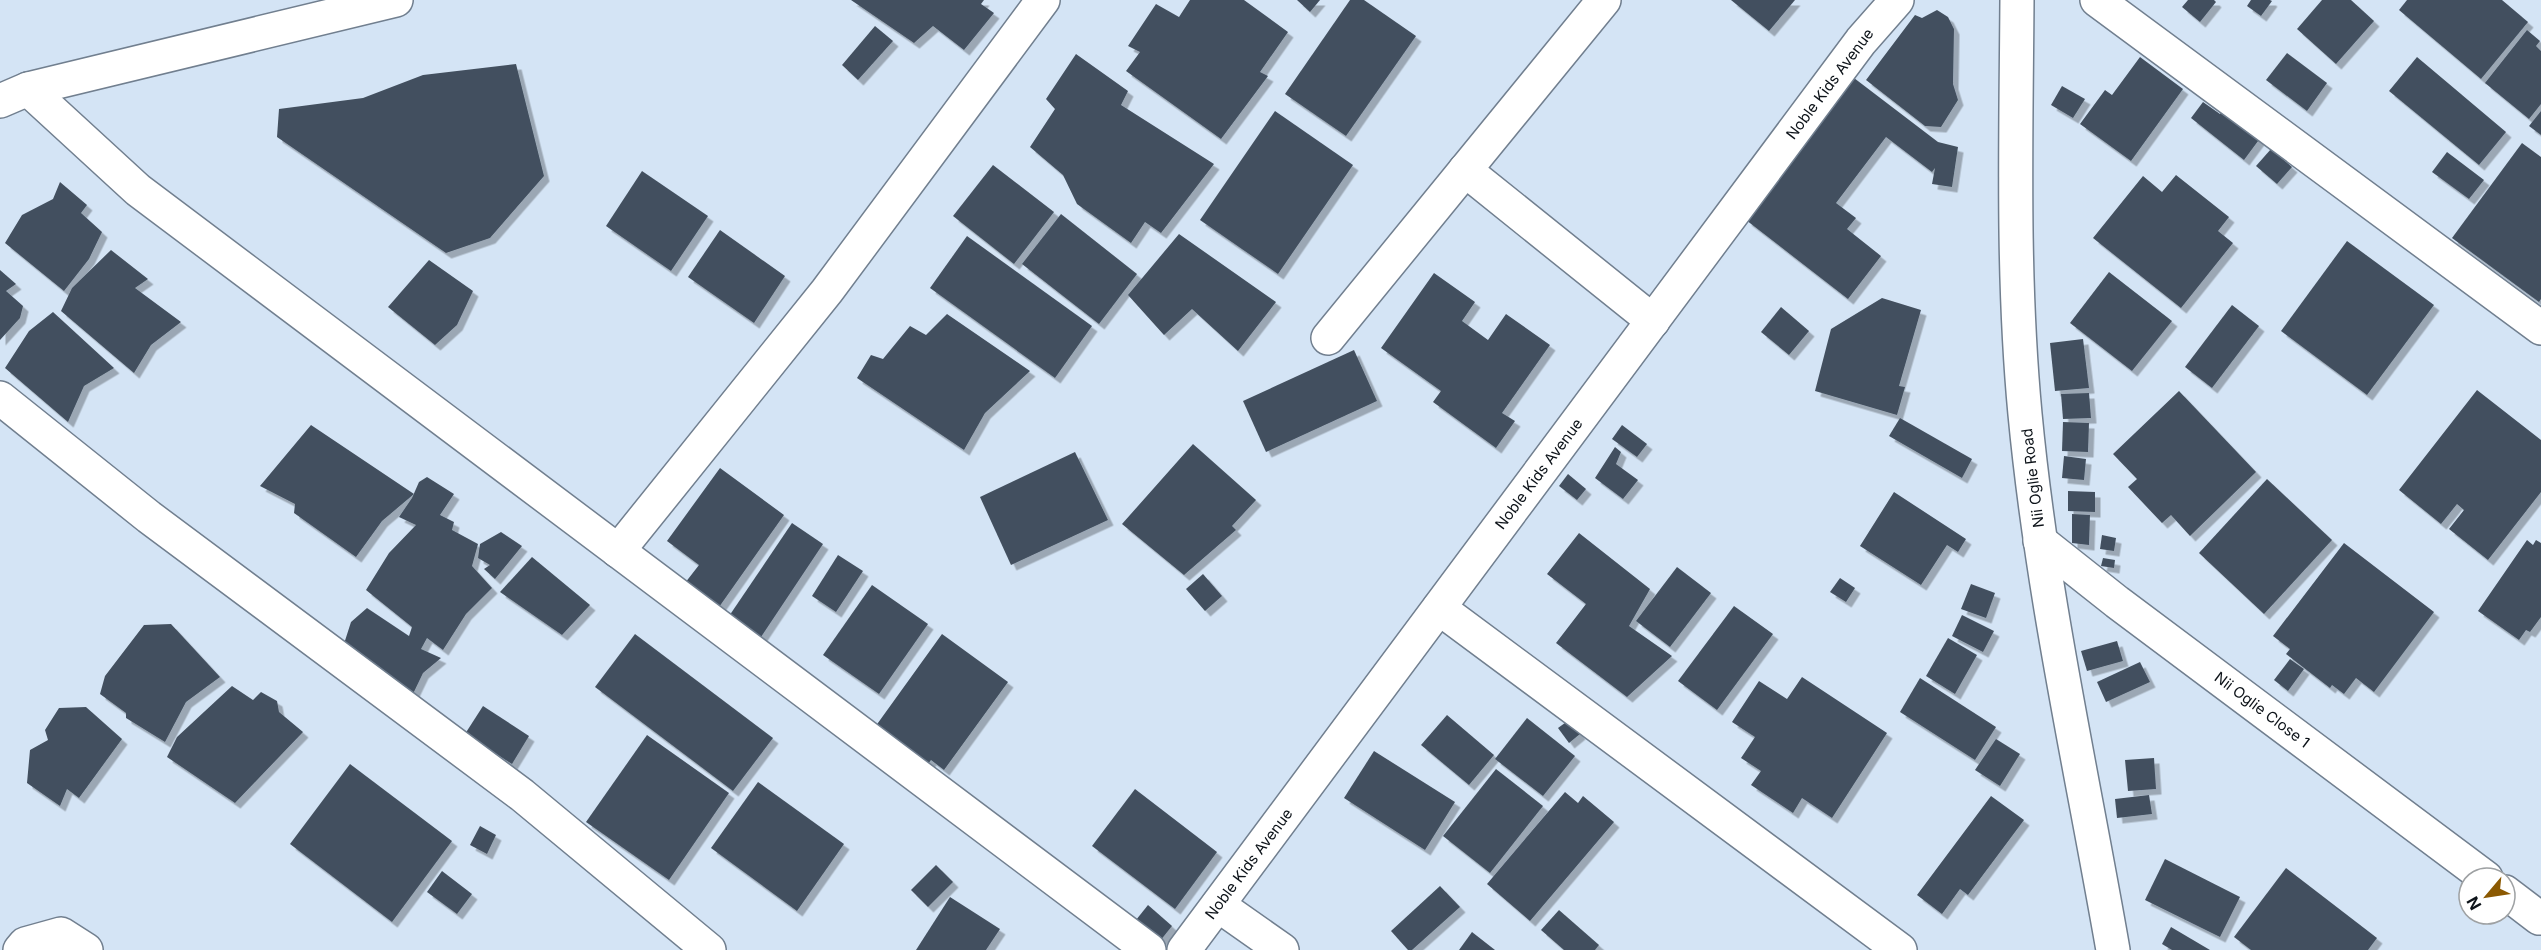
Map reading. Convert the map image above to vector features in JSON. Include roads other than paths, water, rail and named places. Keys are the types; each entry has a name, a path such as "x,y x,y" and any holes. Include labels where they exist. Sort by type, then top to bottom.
{"street":[{"path":"14,95 396,0"},
{"path":"618,551 827,291 1043,0"},
{"path":"1328,338 1604,0"},
{"name":"Noble Kids Avenue","path":"1184,950 1861,41 1898,0"},
{"name":"Nii Oglie Road","path":"2017,0 2016,273 2025,413 2040,540 2114,950"},
{"path":"2097,0 2541,328"},
{"path":"14,95 1149,950"},
{"path":"1465,170 1653,321"},
{"path":"0,398 149,517 522,795 709,950"},
{"name":"Nii Oglie Close 1","path":"2040,540 2126,609 2471,866"},
{"path":"1439,608 1900,950"},
{"path":"2517,901 2539,918"},
{"path":"1218,905 1282,950"},
{"path":"20,950 25,944 61,934 86,950"}]}
